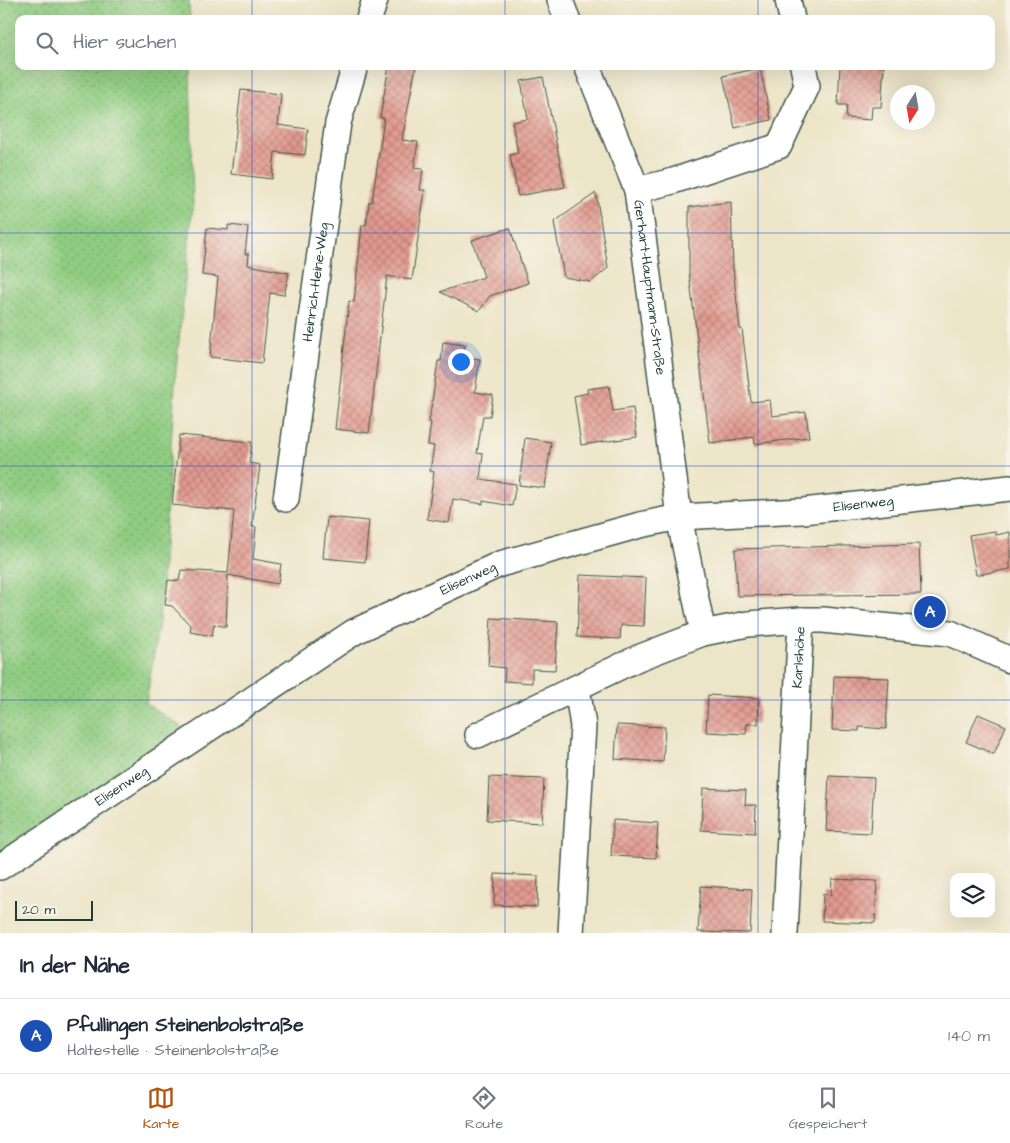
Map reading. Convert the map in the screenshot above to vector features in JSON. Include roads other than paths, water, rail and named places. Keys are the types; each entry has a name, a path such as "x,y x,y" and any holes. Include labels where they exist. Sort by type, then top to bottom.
{"street":[{"path":"370,15 375,0"},
{"path":"560,0 566,15"},
{"path":"788,0 791,15"},
{"name":"Heinrich-Heine-Weg","path":"286,499 338,123 354,70"},
{"name":"Gerhart-Hauptmann-Straße","path":"588,70 637,190 679,517 703,633"},
{"path":"637,190 673,181 780,146 808,86 804,70"},
{"name":"Elisenweg","path":"0,867 354,632 500,564 640,524 679,517 803,511 1010,488"},
{"path":"801,620 845,621 950,633 1010,660"},
{"name":"Karlshöhe","path":"478,735 638,658 678,641 703,633 748,624 801,620 785,933"},
{"path":"572,933 582,726 579,700 575,689"}],"place":[{"name":"Pfullingen Steinenbolstraße","path":"930,612"}]}
